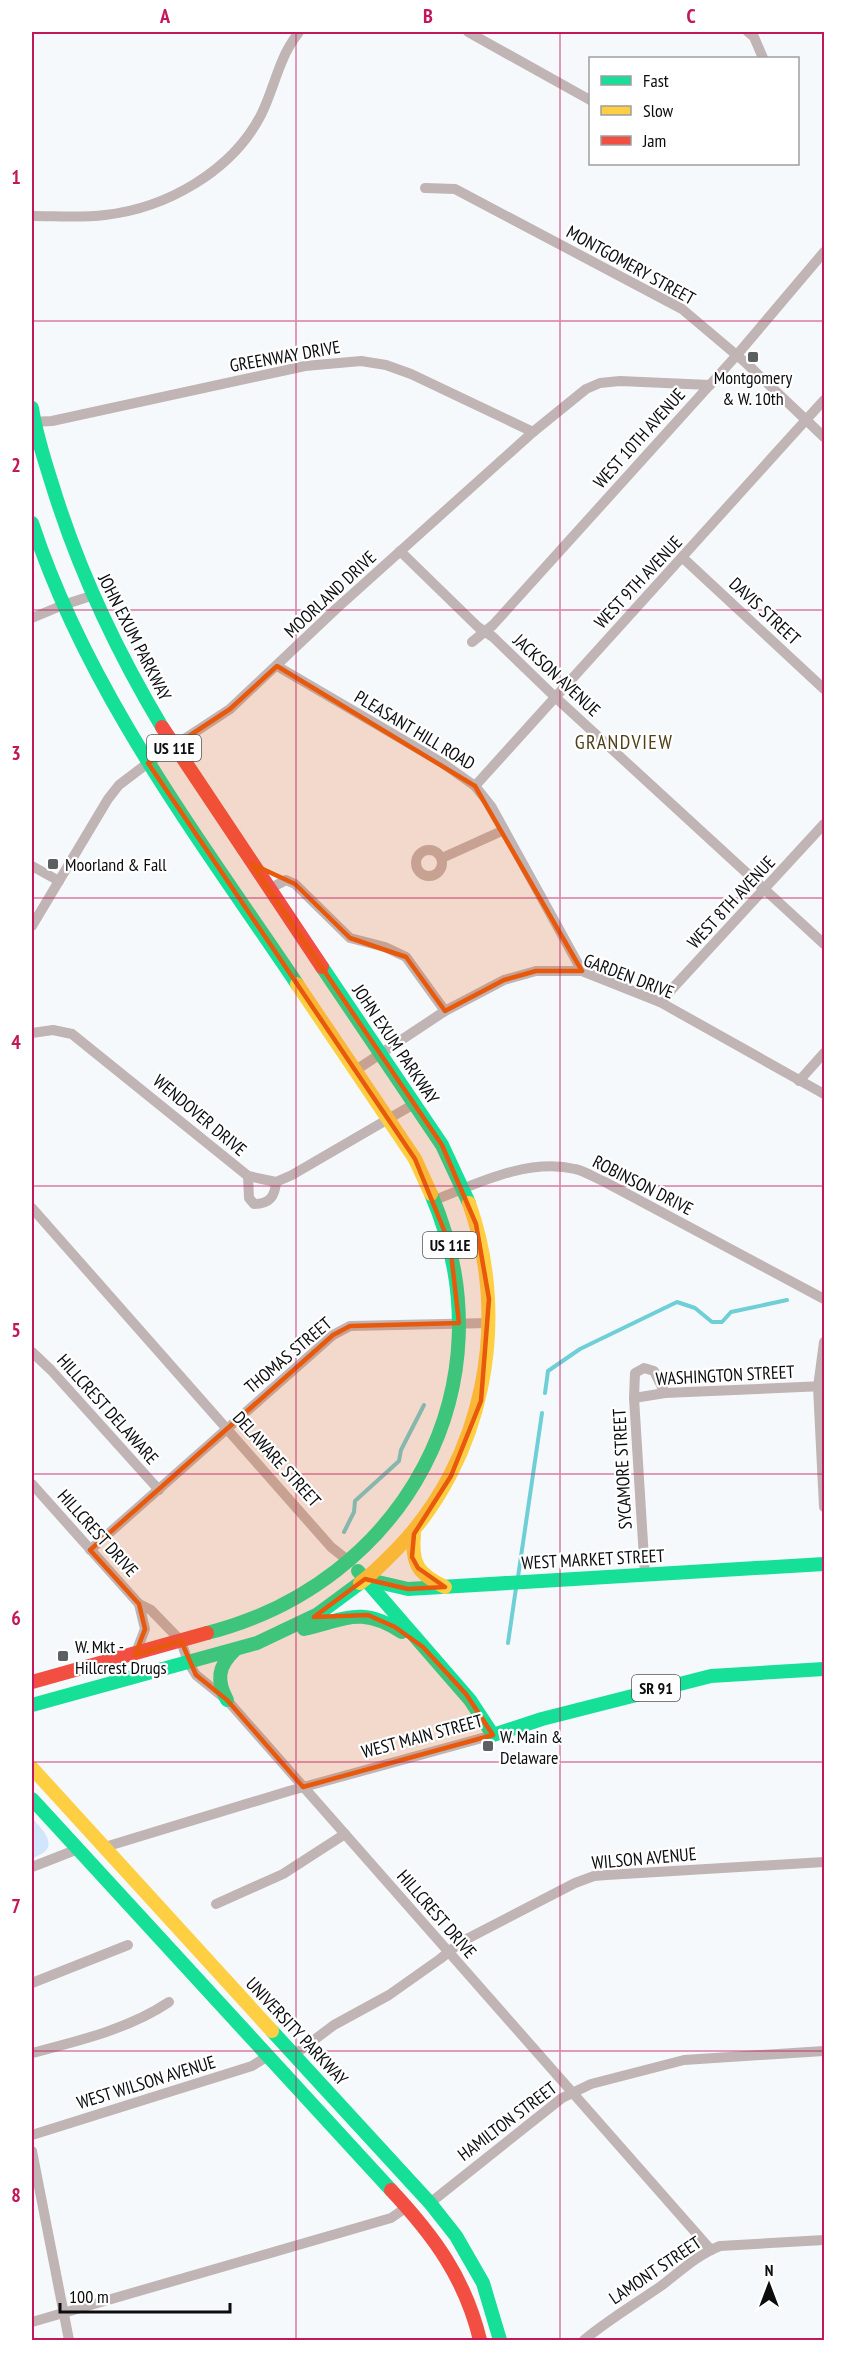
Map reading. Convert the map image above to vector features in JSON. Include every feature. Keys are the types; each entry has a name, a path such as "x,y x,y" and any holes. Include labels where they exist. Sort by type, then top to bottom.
{"main road":[{"name":"JOHN EXUM PARKWAY","path":"32,417 62,519 91,596 135,684 174,747 442,1145 464,1188 483,1253 489,1299 489,1323 481,1401 465,1449 443,1492 414,1534 395,1554 365,1579 317,1615 279,1634 235,1650"},
{"name":"US 11E","path":"32,523 63,604 99,681 148,763 415,1160 435,1200 452,1255 456,1276 459,1323 454,1373 445,1422 438,1440 420,1477 388,1524 350,1562 289,1600 244,1623 32,1682"},
{"path":"414,1534 412,1557 418,1568 429,1580 445,1587"},
{"name":"DELAWARE STREET","path":"350,1562 466,1694 484,1718 493,1735"},
{"name":"WEST MARKET STREET","path":"365,1579 408,1589 825,1564"},
{"path":"396,1615 393,1599 398,1593 408,1589"},
{"path":"279,1634 353,1615 368,1615 380,1617 423,1647"},
{"name":"US 11E","path":"32,1705 235,1650"},
{"path":"228,1700 219,1687 218,1675 224,1659 235,1650"},
{"name":"WEST MAIN STREET","path":"493,1735 542,1719 711,1676 825,1669"},
{"name":"UNIVERSITY PARKWAY","path":"32,1768 459,2237 476,2265 493,2310 500,2340"},
{"name":"UNIVERSITY PARKWAY","path":"32,1799 407,2207 442,2248 456,2271 470,2303 480,2340"}],"street":[{"path":"32,216 105,215 144,207 176,194 213,171 241,144 261,115 284,57 299,32"},
{"path":"468,32 589,99"},
{"path":"754,33 762,57"},
{"name":"MONTGOMERY STREET","path":"425,188 455,189 682,309 825,437"},
{"name":"WEST 10TH AVENUE","path":"472,642 485,631 710,385 825,252"},
{"name":"GREENWAY DRIVE","path":"32,417 52,421 305,366 361,361 386,365 411,374 533,432"},
{"name":"MOORLAND DRIVE","path":"32,926 108,799 119,785 230,709 400,551 533,432 586,389 600,383 620,381 710,385"},
{"name":"WEST 9TH AVENUE","path":"475,786 554,696 683,558 825,400"},
{"name":"JACKSON AVENUE","path":"400,551 554,696 825,944"},
{"name":"DAVIS STREET","path":"683,558 825,689"},
{"path":"32,618 63,604 91,596"},
{"name":"PLEASANT HILL ROAD","path":"278,666 441,762 475,786 491,806 582,971"},
{"name":"WEST 8TH AVENUE","path":"660,1002 825,824"},
{"path":"442,858 504,830"},
{"path":"32,866 58,881"},
{"path":"269,889 286,880 295,884 350,938 385,947 406,957 445,1011"},
{"name":"GARDEN DRIVE","path":"356,1070 382,1055 445,1011 504,980 536,971 582,971 660,1002 825,1094"},
{"name":"WENDOVER DRIVE","path":"32,1033 53,1030 72,1034 248,1176 276,1182"},
{"path":"799,1081 825,1053"},
{"path":"248,1176 249,1198 254,1204 269,1201 275,1193 276,1182 414,1104"},
{"name":"ROBINSON DRIVE","path":"435,1200 519,1170 545,1166 576,1169 605,1182 825,1299"},
{"name":"DELAWARE STREET","path":"32,1208 333,1550 350,1562"},
{"name":"THOMAS STREET","path":"90,1550 333,1335 350,1326 489,1323"},
{"path":"825,1342 821,1386 825,1507"},
{"name":"HILLCREST DELAWARE","path":"32,1352 159,1490"},
{"name":"SYCAMORE STREET","path":"645,1575 634,1398 635,1373 644,1368 654,1371 665,1394"},
{"name":"WASHINGTON STREET","path":"634,1398 665,1394 821,1386"},
{"name":"HILLCREST DRIVE","path":"32,1484 140,1604 151,1610 182,1641 188,1662 196,1675 228,1700 711,2250"},
{"name":"HILLCREST DRIVE","path":"135,1655 145,1629 140,1604"},
{"name":"WEST MAIN STREET","path":"105,1847 303,1787 493,1735"},
{"path":"216,1904 283,1874 345,1834"},
{"path":"32,1867 78,1849"},
{"name":"WILSON AVENUE","path":"448,1952 461,1942 575,1883 594,1876 825,1862"},
{"path":"32,1983 128,1945"},
{"path":"294,2055 334,2025 389,1995 448,1952"},
{"path":"32,2053 87,2037 153,2013 169,2002"},
{"name":"HAMILTON STREET","path":"430,2203 562,2098 591,2084 684,2060 825,2051"},
{"name":"WEST WILSON AVENUE","path":"32,2135 252,2066 268,2056"},
{"path":"32,2151 69,2340"},
{"path":"32,2322 64,2315 391,2218 407,2207"},
{"name":"LAMONT STREET","path":"584,2340 673,2277 690,2262 720,2246 825,2240"}],"highlighted area":[{"path":"277,666 475,786 582,971 536,971 504,980 445,1011 406,957 350,938 295,884 252,864 442,1145 476,1224 489,1299 481,1401 451,1476 414,1534 412,1557 418,1568 445,1587 408,1589 365,1579 314,1617 368,1615 395,1627 423,1647 466,1694 493,1735 303,1787 227,1700 196,1675 181,1641 135,1655 145,1629 139,1604 90,1550 333,1335 350,1326 459,1323 450,1245 415,1159 148,763 230,709"}],"shaded area":[{"path":"32,1818 46,1835 48,1845 46,1850 32,1858"}],"waterway":[{"path":"545,1393 548,1371 580,1349 677,1302 695,1308 712,1322 722,1322 731,1312 787,1300"},
{"path":"344,1532 354,1512 355,1501 399,1461 401,1450 424,1405"},
{"path":"518,1577 542,1413"},
{"path":"508,1643 516,1588"}],"traffic: fast":[{"path":"32,408 38,437 62,516 86,578 114,639 162,727"},
{"path":"32,523 55,586 114,705 184,818 297,984"},
{"path":"322,967 442,1145 469,1203"},
{"path":"207,1633 277,1608 337,1570 386,1522 424,1466 449,1404 459,1336 453,1266 431,1194"},
{"path":"365,1579 408,1589 824,1564"},
{"path":"358,1571 470,1700 493,1735 542,1719 711,1676 824,1669"},
{"path":"32,1705 257,1643 318,1614 360,1583"},
{"path":"304,1629 343,1619 364,1617 388,1624 402,1632"},
{"path":"227,1700 221,1686 220,1673 225,1662 235,1650"},
{"path":"32,1799 391,2190"},
{"path":"272,2031 430,2203 456,2236 483,2283 500,2340"}],"traffic: slow":[{"path":"297,984 415,1159 431,1194"},
{"path":"360,1583 397,1549 427,1513 451,1474 469,1431 481,1386 488,1341 488,1294 482,1248 469,1203"},
{"path":"414,1534 414,1553 418,1567 428,1577 445,1587"},
{"path":"32,1768 272,2031"}],"traffic: jam":[{"path":"162,727 322,967"},
{"path":"32,1682 207,1633"},
{"path":"391,2190 434,2241 457,2277 474,2318 480,2340"}],"place":[{"name":"Montgomery & W. 10th","path":"753,357"},
{"name":"Moorland & Fall","path":"53,864"},
{"name":"W. Mkt - Hillcrest Drugs","path":"63,1656"},
{"name":"W. Main & Delaware","path":"488,1746"}],"district":[{"name":"GRANDVIEW","path":"624,742"}]}
